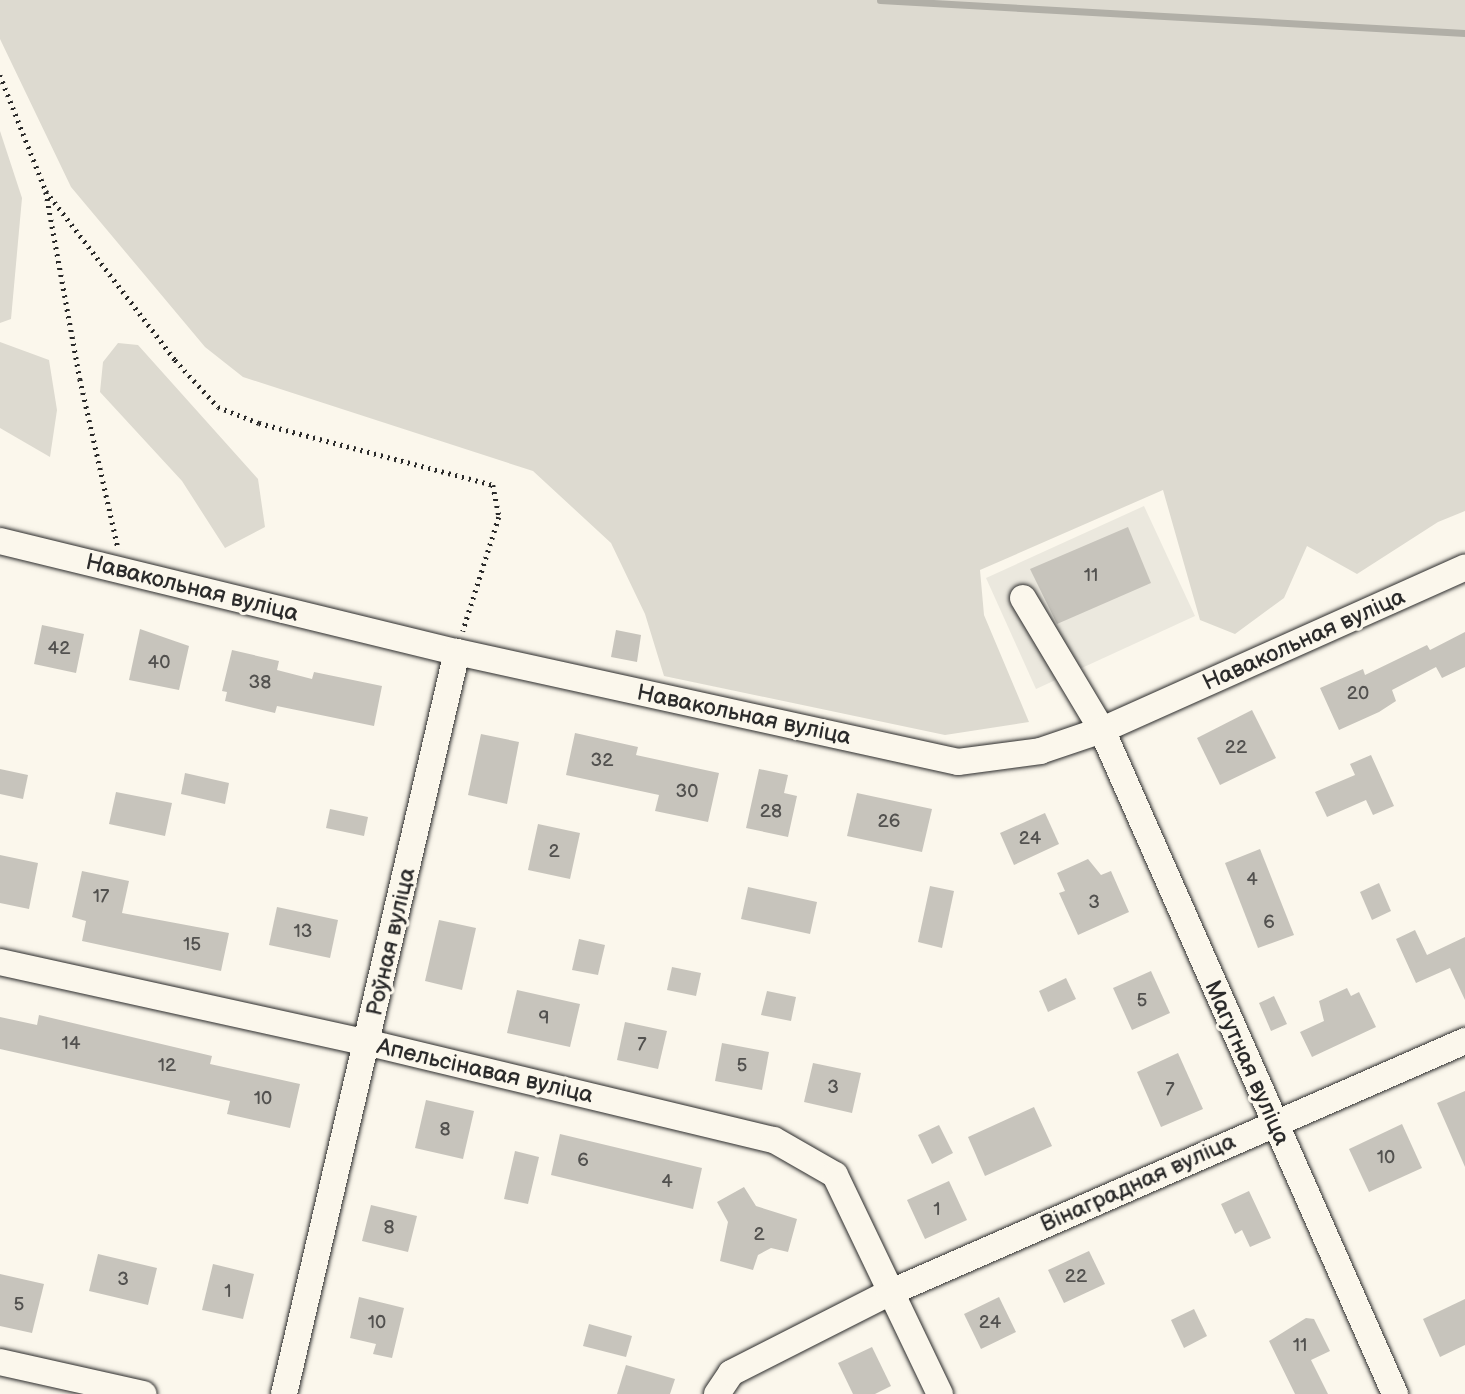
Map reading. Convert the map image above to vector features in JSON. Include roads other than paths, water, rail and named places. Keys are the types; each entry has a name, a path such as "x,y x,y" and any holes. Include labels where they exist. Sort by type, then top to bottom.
{"street":[{"name":"Навакольная вуліца","path":"0,541 457,652 958,762 1040,751 1102,730 1465,568"},
{"name":"Магутная вуліца","path":"1023,598 1102,730 1273,1123 1395,1394"},
{"name":"Роўная вуліца","path":"284,1394 369,1043 457,652"},
{"name":"Апельсінавая вуліца","path":"0,962 369,1043 774,1140 835,1175 889,1293"},
{"name":"Вінаградная вуліца","path":"717,1394 732,1373 889,1293 1465,1041"},
{"path":"889,1293 940,1394"},
{"path":"0,1363 143,1394"}],"waterway":[{"path":"880,0 1465,33"}]}
